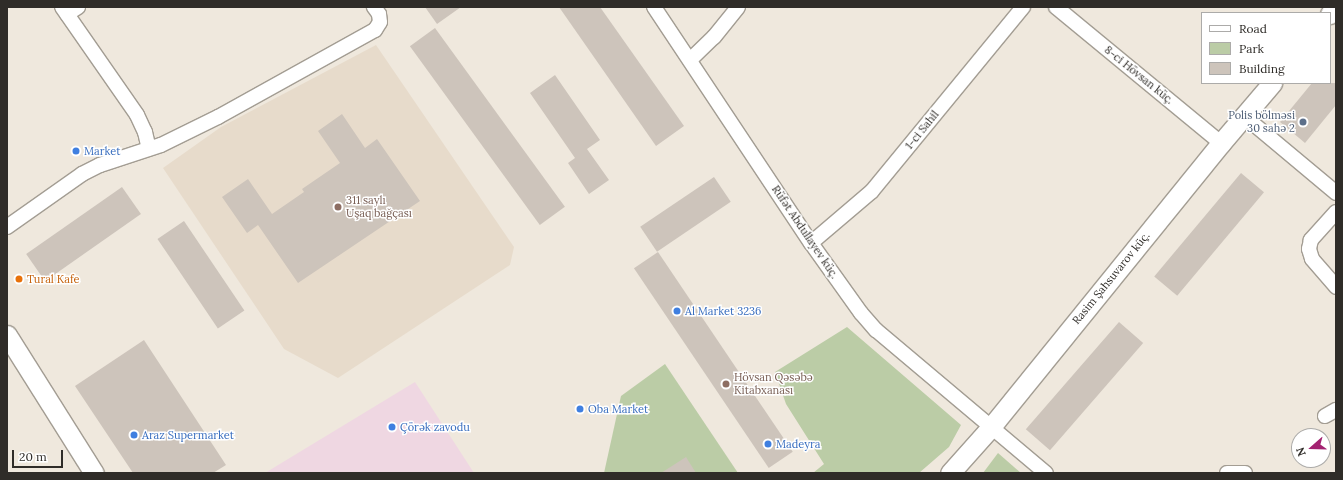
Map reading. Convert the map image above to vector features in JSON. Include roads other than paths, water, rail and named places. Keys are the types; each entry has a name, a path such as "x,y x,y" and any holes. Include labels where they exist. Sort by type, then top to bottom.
{"street":[{"path":"7,227 82,174 100,165 161,145 218,117 375,30 380,22 379,14 374,7"},
{"name":"Rüfət Abdullayev küç.","path":"654,7 811,243 861,313 876,330 1046,473"},
{"path":"690,60 714,37 738,7"},
{"name":"1-ci Sahil","path":"811,243 872,191 1023,7"},
{"name":"8-ci Hövsan küç.","path":"1056,7 1221,143"},
{"path":"69,9 137,115 145,132 149,149"},
{"name":"Rasim Şahsuvarov küç.","path":"950,473 991,427 1221,143 1271,84"},
{"path":"1244,116 1336,193"},
{"path":"1336,212 1311,240 1309,249 1312,259 1336,287"},
{"path":"7,335 94,473"},
{"path":"1227,473 1245,473"}],"place":[{"name":"Polis bölməsi 30 sahə 2","path":"1303,122"},
{"name":"Market","path":"76,151"},
{"name":"311 saylı Uşaq bağçası","path":"338,207"},
{"name":"Tural Kafe","path":"19,279"},
{"name":"Al Market 3236","path":"677,311"},
{"name":"Hövsan Qəsəbə Kitabxanası","path":"726,384"},
{"name":"Oba Market","path":"580,409"},
{"name":"Çörək zavodu","path":"392,427"},
{"name":"Araz Supermarket","path":"134,435"},
{"name":"Madeyra","path":"768,444"}]}
